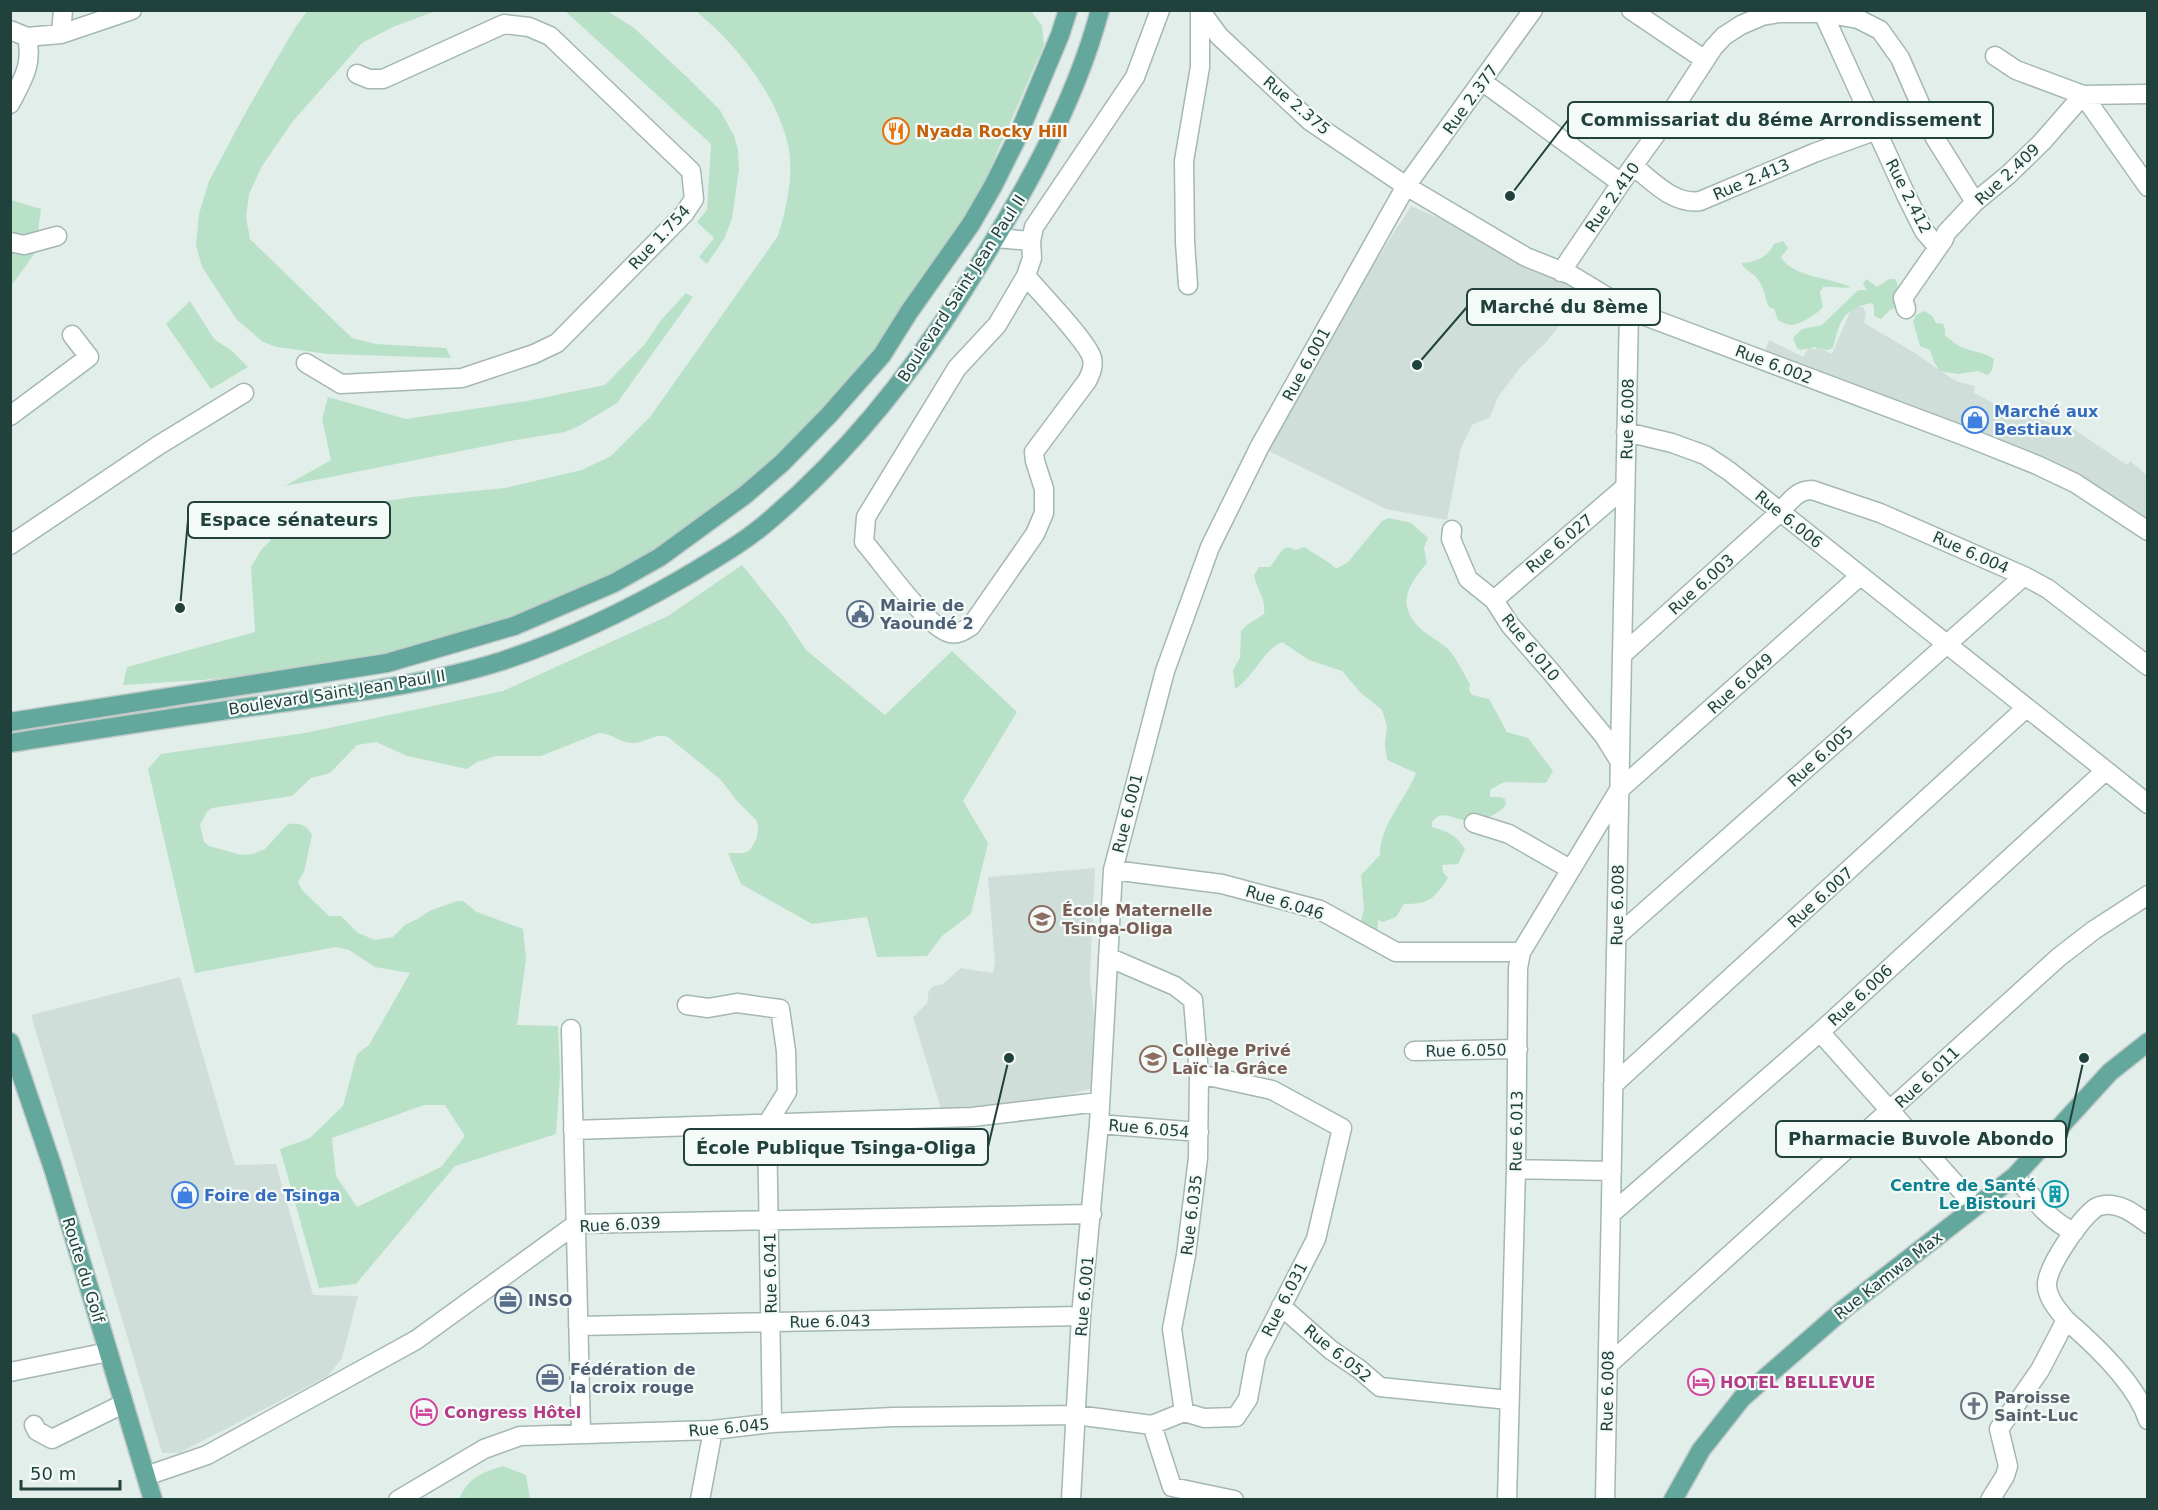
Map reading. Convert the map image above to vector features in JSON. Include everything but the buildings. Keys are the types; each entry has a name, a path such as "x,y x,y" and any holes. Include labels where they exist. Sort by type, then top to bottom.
{"main road":[{"name":"Boulevard Saint Jean Paul II","path":"10,722 387,663 514,626 614,583 660,557 745,495 782,463 829,415 882,355 909,312 971,224 993,186 1016,140 1060,36 1068,10"},
{"name":"Boulevard Saint Jean Paul II","path":"10,743 422,681 502,660 572,633 638,603 721,556 769,521 838,456 893,394 953,307 1036,169 1060,120 1090,43 1100,10"},
{"name":"Route du Golf","path":"10,1042 53,1168 153,1500"},
{"name":"Rue Kamwa Max","path":"1673,1500 1701,1450 1742,1398 1844,1310 2015,1176 2110,1072 2148,1042"}],"street":[{"path":"61,34 63,10"},
{"path":"19,33 61,34 132,10"},
{"path":"1026,276 1082,342 1091,357 1092,370 1088,381 1034,452 1044,489 1044,513 1035,534 971,626 962,632 953,634 942,630 924,614 864,542 866,517 957,368 997,325 1026,276 1032,258 1030,241 1034,227 1135,77 1160,10"},
{"name":"Rue 2.377","path":"1406,186 1533,10"},
{"path":"1631,10 1705,60"},
{"path":"1188,285 1184,161 1200,67 1200,11"},
{"name":"Rue 2.375","path":"1200,11 1219,36 1310,121 1406,186"},
{"name":"Rue 2.410","path":"1561,272 1705,60 1724,36 1741,25 1762,16 1779,13 1823,13 1858,19 1880,30 1900,57 1935,138 1975,202"},
{"name":"Rue 2.412","path":"1823,13 1906,195 1924,231 1937,246"},
{"name":"Rue 1.754","path":"306,363 341,384 462,378 534,354 557,343 684,214 693,199 691,171 550,36 529,27 504,24 383,79 369,79 357,74"},
{"path":"10,104 24,78 31,54 19,33"},
{"path":"1995,56 2016,70 2083,95 2148,94"},
{"path":"1483,82 1621,183"},
{"path":"2083,95 2148,187"},
{"name":"Rue 2.409","path":"1906,309 1903,298 1946,233 1975,202 2008,175 2033,150 2083,95"},
{"name":"Rue 2.413","path":"1633,166 1674,198 1686,202 1700,201 1814,153 1877,130"},
{"name":"Rue 6.002","path":"1406,186 1526,257 1571,275 1629,310 2037,465 2075,483 2148,531"},
{"name":"Rue 6.001","path":"1071,1500 1081,1316 1099,1124 1113,870 1165,671 1210,547 1260,446 1406,186"},
{"path":"10,242 24,245 57,236"},
{"path":"996,238 1030,241"},
{"name":"Rue 6.008","path":"1605,1500 1629,310"},
{"path":"10,416 89,357 72,335"},
{"path":"10,545 159,445 244,393"},
{"name":"Rue 6.006","path":"1626,432 1672,443 1705,455 1729,471 2148,804"},
{"name":"Rue 6.027","path":"1494,600 1625,487"},
{"name":"Rue 6.004","path":"1780,512 1795,495 1803,490 1812,490 1880,513 2024,576 2048,589 2148,666"},
{"name":"Rue 6.003","path":"1622,655 1780,512"},
{"name":"Rue 6.010","path":"1452,530 1451,539 1468,579 1494,600 1510,625 1604,736 1620,762"},
{"name":"Rue 6.049","path":"1620,790 1860,576"},
{"name":"Rue 6.005","path":"1617,936 2024,576"},
{"name":"Rue 6.007","path":"1614,1085 2026,708"},
{"name":"Rue 6.006","path":"1611,1214 1820,1032 2105,771"},
{"name":"Rue 6.013","path":"1507,1500 1516,1169 1518,968 1521,952 1620,790"},
{"path":"1474,823 1509,834 1570,869"},
{"name":"Rue 6.046","path":"1113,870 1222,884 1320,910 1396,952 1521,952"},
{"name":"Rue 6.011","path":"1608,1365 2059,957 2094,930 2148,895"},
{"name":"Rue 6.035","path":"1108,957 1175,986 1192,1000 1199,1074 1198,1158 1186,1255 1172,1329 1184,1412"},
{"path":"687,1005 708,1008 737,1003 780,1009 786,1051 787,1092 767,1124"},
{"path":"571,1029 581,1434"},
{"path":"1820,1032 1976,1206"},
{"name":"Rue 6.050","path":"1414,1051 1518,1049"},
{"name":"Rue 6.031","path":"1184,1412 1204,1418 1236,1417 1248,1399 1256,1356 1316,1239 1342,1128 1272,1090 1199,1074"},
{"path":"573,1130 972,1117 1099,1102"},
{"name":"Rue 6.041","path":"767,1124 772,1423"},
{"name":"Rue 6.054","path":"1099,1124 1199,1132"},
{"path":"1516,1169 1612,1171"},
{"path":"2015,1176 2046,1214 2058,1225 2074,1232"},
{"path":"2148,1224 2128,1210 2110,1204 2095,1208 2074,1232 2053,1267 2047,1284 2051,1299 2066,1320 2112,1365 2131,1390 2148,1420"},
{"name":"Rue 6.039","path":"146,1476 207,1455 416,1340 576,1224 1092,1214"},
{"name":"Rue 6.052","path":"1281,1306 1331,1350 1380,1387 1509,1400"},
{"name":"Rue 6.043","path":"578,1326 1081,1316"},
{"path":"1990,1500 2005,1476 2008,1466 1999,1429 2040,1370 2066,1320"},
{"path":"10,1372 108,1352"},
{"path":"34,1425 37,1431 52,1439 123,1404"},
{"path":"1076,1415 1152,1425 1184,1412"},
{"name":"Rue 6.045","path":"398,1500 484,1449 503,1440 520,1436 713,1430 772,1423 893,1417 1076,1415"},
{"path":"1152,1425 1172,1487 1185,1495 1234,1500"},
{"path":"700,1500 713,1430"}],"shaded area":[{"path":"1411,206 1572,276 1573,308 1548,340 1519,369 1498,397 1490,417 1472,425 1461,448 1447,520 1386,509 1265,449 1312,361"},
{"name":"Marché aux Bestiaux","path":"1852,307 1863,307 1866,314 1864,323 1915,353 1951,378 1975,386 1974,393 1999,406 2002,403 2021,414 2075,430 2127,465 2130,461 2147,475 2147,540 2078,487 1764,354 1769,340 1803,357 1809,347 1815,350 1817,347 1832,354"},
{"path":"1095,868 1090,977 1095,1027 1090,1089 1028,1105 941,1109 913,1017 927,1003 929,990 943,984 961,968 993,973 995,962 988,877"},
{"name":"Foire de Tsinga","path":"180,977 235,1165 276,1164 313,1295 358,1296 342,1358 328,1376 179,1453 162,1453 31,1015"}],"green space":[{"path":"308,10 436,11 395,26 362,43 293,121 262,166 249,194 246,217 250,239 352,338 376,344 446,348 451,358 328,354 277,347 263,342 237,320 202,267 196,245 199,214 209,181 247,110"},
{"path":"565,11 607,11 633,27 688,78 720,110 734,136 738,150 739,169 732,219 724,239 707,264 699,257 714,238 697,222 707,210 711,144"},
{"path":"696,11 1031,11 1042,26 1044,45 985,180 955,233 875,351 819,419 736,496 617,575 467,634 390,654 290,670 203,680 123,685 127,667 255,632 251,567 283,517 412,497 505,488 582,470 611,456 650,417 778,236 789,189 790,165 787,141 773,104 739,53"},
{"path":"11,200 41,209 35,253 11,286"},
{"path":"1783,241 1788,248 1781,257 1786,264 1803,273 1851,287 1823,287 1820,292 1823,307 1809,318 1792,325 1778,320 1774,309 1769,307 1758,279 1741,263 1752,262 1760,258 1768,253 1774,244"},
{"path":"1866,279 1877,287 1889,279 1895,279 1901,305 1890,310 1881,319 1874,316 1872,303 1854,309 1841,323 1833,348 1827,350 1815,347 1801,350 1797,348 1793,338 1802,329 1822,325 1858,290 1867,290 1863,284"},
{"path":"686,293 693,297 617,403 577,427 565,432 285,486 331,460 322,419 328,397 406,419 527,401 605,385 645,344 661,320"},
{"path":"190,301 214,339 232,351 248,367 211,389 166,324"},
{"path":"1925,311 1936,323 1943,324 1945,335 1955,343 1994,359 1990,372 1987,375 1978,371 1958,374 1940,371 1930,350 1920,346 1913,321 1916,315"},
{"path":"1389,518 1411,523 1428,538 1424,548 1427,563 1410,586 1407,594 1406,602 1412,619 1450,651 1470,684 1469,690 1472,695 1489,699 1507,732 1528,738 1553,771 1546,783 1508,782 1490,790 1490,797 1505,799 1506,805 1497,813 1486,818 1468,821 1442,815 1435,818 1432,827 1452,835 1465,849 1458,864 1442,865 1443,872 1448,878 1435,895 1419,903 1404,904 1396,917 1383,922 1378,920 1377,930 1372,934 1361,921 1364,909 1361,875 1380,855 1388,823 1416,773 1387,760 1385,744 1387,726 1382,710 1361,693 1342,671 1309,660 1282,642 1270,651 1235,689 1233,670 1240,658 1241,631 1264,614 1263,598 1254,575 1259,567 1270,567 1283,549 1288,547 1295,550 1305,547 1336,569 1348,562 1382,521"},
{"path":"742,565 784,617 806,650 885,715 952,651 1017,712 963,801 988,843 971,914 942,936 927,956 877,957 867,917 812,924 741,884 728,853 744,853 750,850 757,838 756,820 721,780 668,737 663,736 631,743 599,733 541,756 496,756 477,762 467,769 407,756 376,742 357,745 330,773 311,778 292,796 212,808 200,825 204,842 209,846 241,855 253,854 265,849 288,824 305,826 312,835 304,872 298,882 302,890 329,916 341,916 358,933 375,940 393,937 406,924 429,911 457,901 463,901 477,912 523,929 526,959 517,1025 558,1026 560,1074 556,1134 455,1166 356,1284 319,1288 280,1149 310,1138 343,1106 357,1054 369,1045 410,973 375,967 349,950 336,947 195,973 148,769 161,754 305,733 503,691 668,616","holes":["424,1105 445,1105 465,1136 441,1167 357,1207 336,1176 332,1138"]},
{"path":"503,1466 526,1475 530,1499 459,1499 476,1477"}],"place":[{"name":"Nyada Rocky Hill","path":"896,131"},
{"name":"Commissariat du 8éme Arrondissement","path":"1510,196"},
{"name":"Marché du 8ème","path":"1417,365"},
{"name":"Marché aux Bestiaux","path":"1975,420"},
{"name":"Espace sénateurs","path":"180,608"},
{"name":"Mairie de Yaoundé 2","path":"860,614"},
{"name":"École Maternelle Tsinga-Oliga","path":"1042,919"},
{"name":"École Publique Tsinga-Oliga","path":"1009,1058"},
{"name":"Pharmacie Buvole Abondo","path":"2084,1058"},
{"name":"Collège Privé Laïc la Grâce","path":"1153,1059"},
{"name":"Centre de Santé Le Bistouri","path":"2055,1194"},
{"name":"Foire de Tsinga","path":"185,1195"},
{"name":"INSO","path":"508,1300"},
{"name":"Fédération de la croix rouge","path":"550,1378"},
{"name":"HOTEL BELLEVUE","path":"1701,1382"},
{"name":"Paroisse Saint-Luc","path":"1974,1406"},
{"name":"Congress Hôtel","path":"424,1412"}]}
